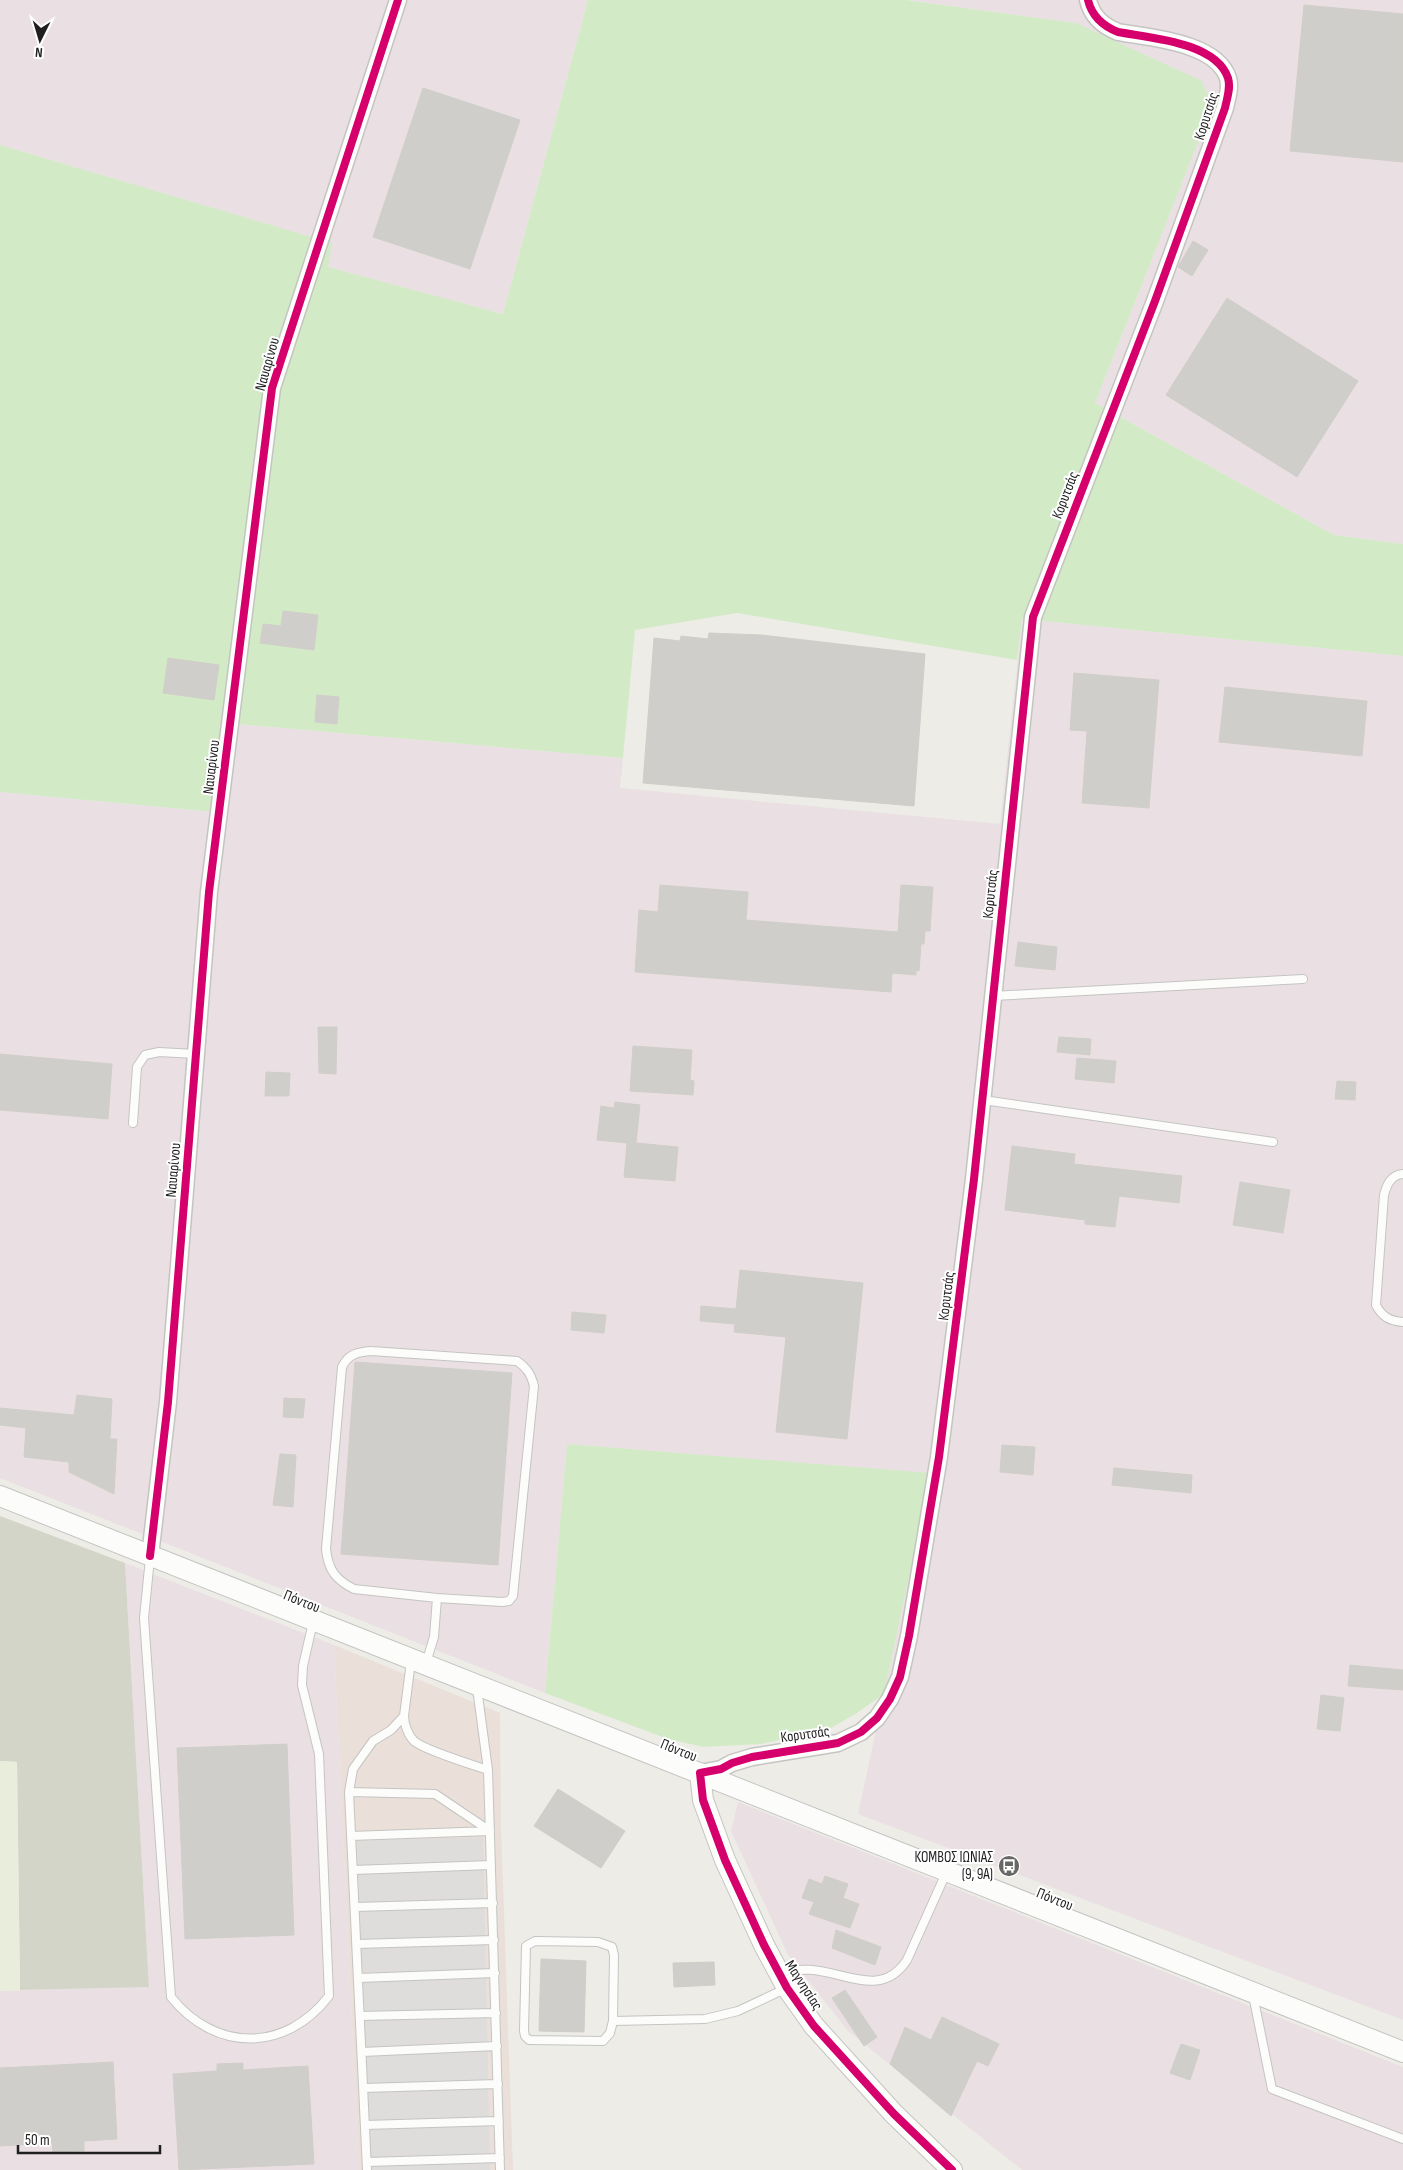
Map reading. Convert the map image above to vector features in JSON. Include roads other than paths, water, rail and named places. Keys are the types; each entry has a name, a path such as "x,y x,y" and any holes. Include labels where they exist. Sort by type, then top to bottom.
{"street":[{"name":"Ναυαρίνου","path":"150,1556 168,1402 209,892 272,388 398,0"},
{"name":"Κορυτσάς","path":"700,1773 752,1757 838,1743 861,1732 877,1718 890,1700 900,1677 909,1636 939,1457 983,1100 1033,617 1155,301 1225,108 1229,90 1228,77 1218,62 1197,48 1118,32 1109,28 1094,16 1088,0"},
{"name":"Πόντου","path":"0,1496 1403,2052"},
{"name":"Μαγνησίας","path":"700,1773 703,1800 714,1833 756,1928 783,1981 814,2026 894,2114 952,2170"}],"lane":[{"path":"994,996 1303,979"},
{"path":"133,1123 137,1067 145,1055 159,1052 196,1054"},
{"path":"983,1100 1274,1142"},
{"path":"1403,1174 1398,1174 1390,1180 1384,1195 1376,1305 1380,1314 1386,1318 1403,1322"},
{"path":"371,1350 517,1361 532,1377 534,1386 514,1596 509,1601 502,1602 437,1598 354,1589 343,1584 334,1575 328,1564 326,1550 342,1367 346,1360 361,1352 371,1350"},
{"path":"150,1556 144,1618 171,1997 181,2009 199,2024 221,2034 236,2038 252,2039 282,2033 308,2018 329,1996 320,1754 302,1685 302,1666 313,1620"},
{"path":"437,1598 434,1637 418,1662 404,1716 404,1723 414,1741 442,1754 488,1770"},
{"path":"477,1685 488,1770 500,2170"},
{"path":"404,1716 391,1730 373,1741 353,1769 349,1792 367,2166 500,2158"},
{"path":"349,1792 435,1794 490,1831"},
{"path":"351,1836 490,1831"},
{"path":"353,1870 491,1865"},
{"path":"613,2021 704,2018 738,2011 783,1981 792,1969 812,1968 865,1981 880,1981 891,1977 901,1970 907,1960 947,1872"},
{"path":"355,1907 493,1902"},
{"path":"357,1944 494,1940"},
{"path":"535,1941 553,1941 598,1942 612,1947 614,1955 613,2021 610,2032 603,2042 529,2040 525,2036 524,2031 526,1946 535,1941"},
{"path":"358,1978 495,1973"},
{"path":"1253,1992 1272,2089 1403,2139"},
{"path":"360,2016 496,2013"},
{"path":"362,2052 497,2046"},
{"path":"364,2088 498,2084"},
{"path":"365,2125 499,2121"}],"place":[{"name":"ΚΟΜΒΟΣ ΙΩΝΙΑΣ (9, 9Α)","path":"1009,1866"}]}
